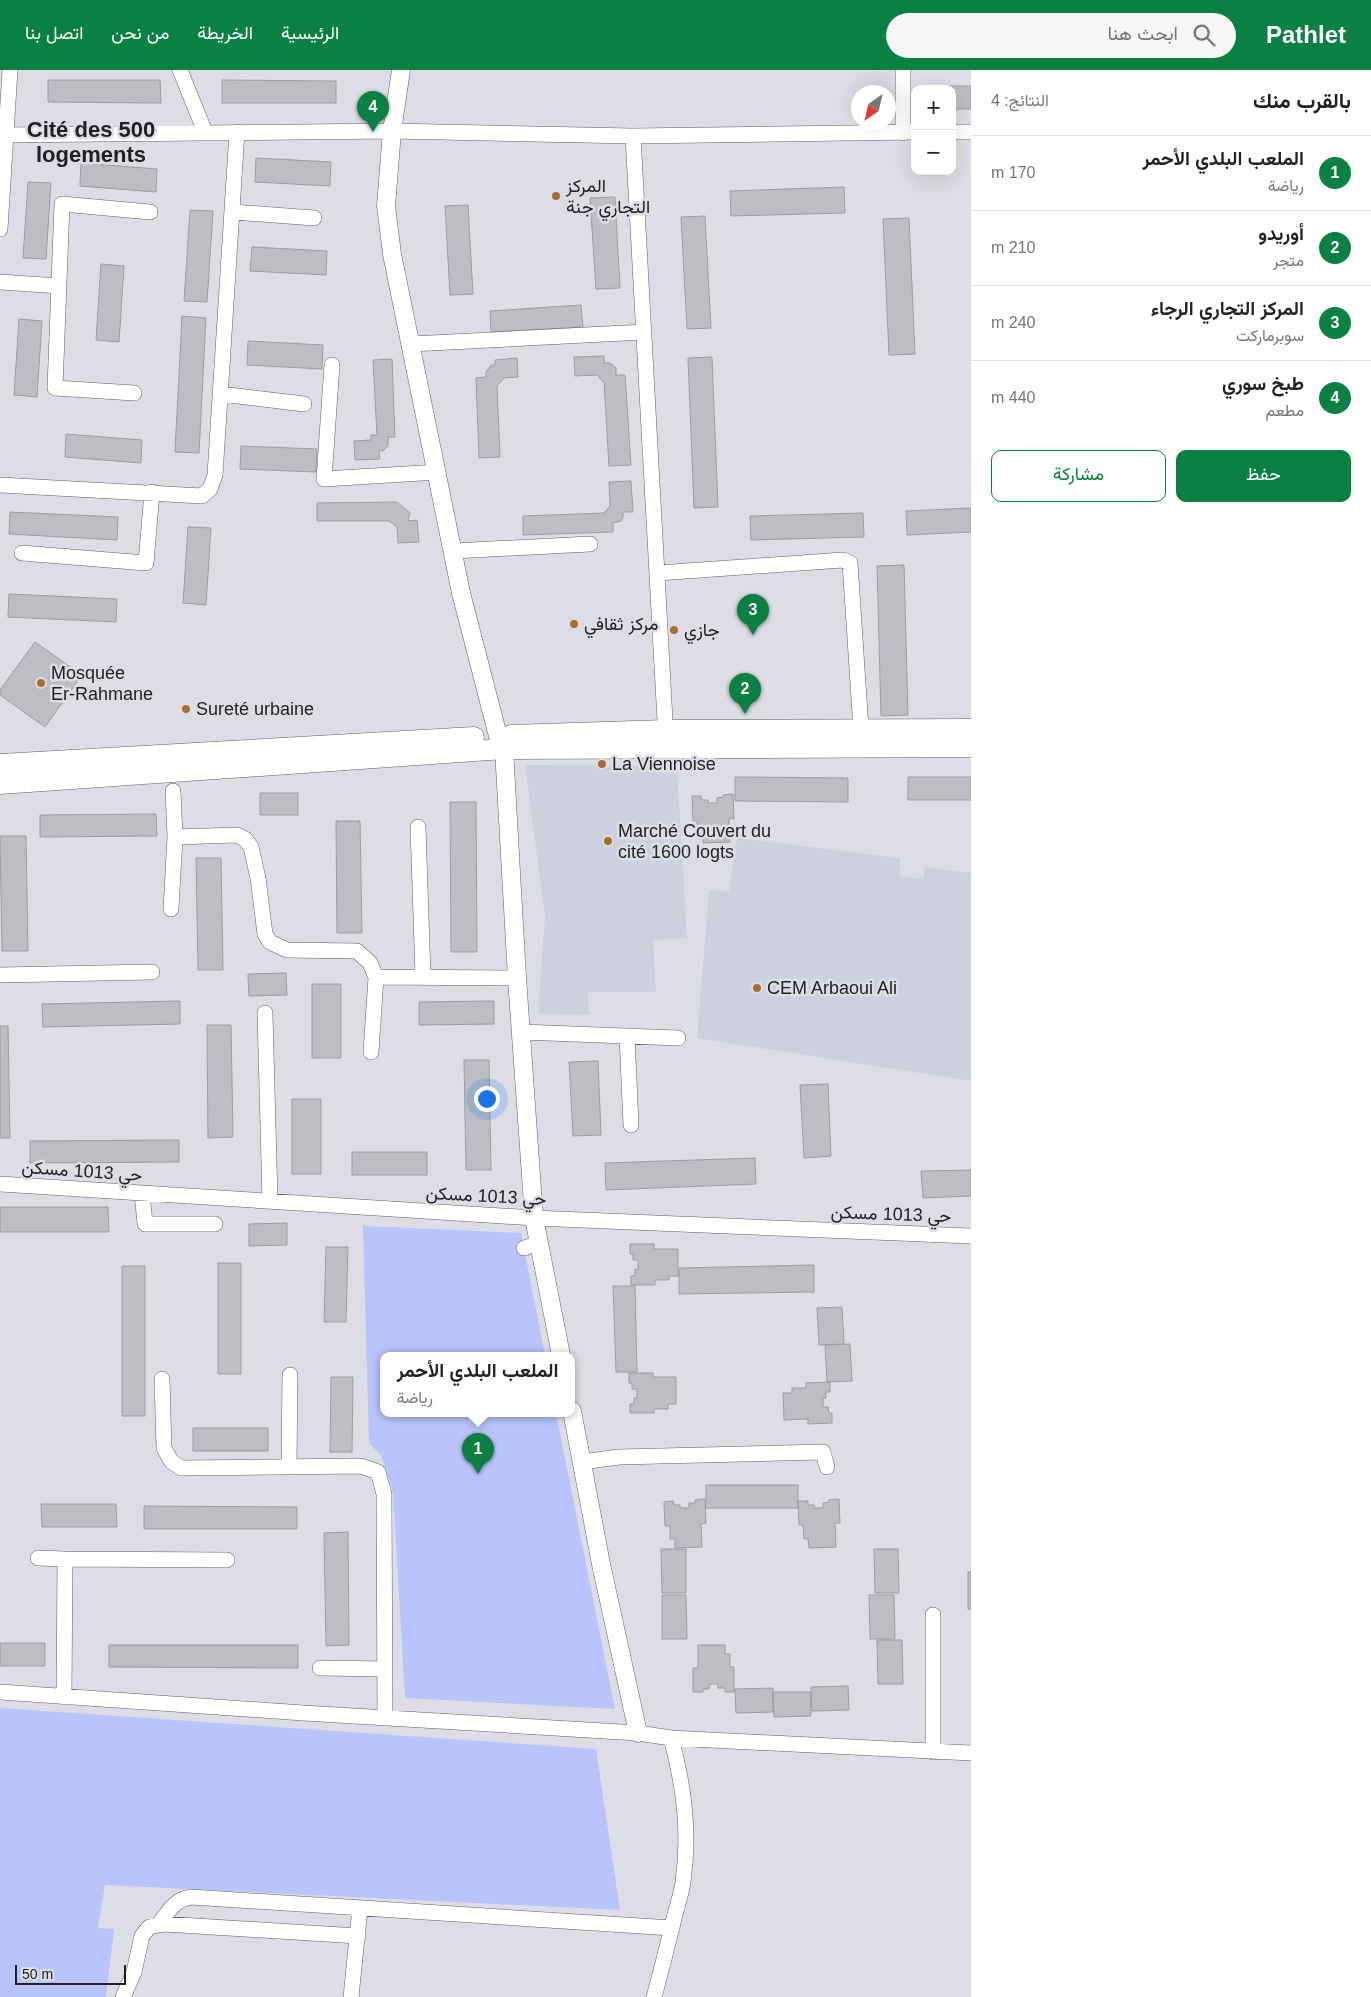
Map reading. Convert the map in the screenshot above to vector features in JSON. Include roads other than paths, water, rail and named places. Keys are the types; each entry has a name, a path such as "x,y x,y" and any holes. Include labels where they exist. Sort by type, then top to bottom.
{"main road":[{"path":"0,764 501,742 666,739 861,729 971,729"},
{"path":"666,739 971,747"},
{"path":"0,784 501,742"}],"street":[{"path":"0,229 3,134 10,70"},
{"path":"180,70 205,132"},
{"path":"401,70 392,131 386,206 392,254 438,472 461,593 501,742 534,1218 531,1245 560,1352"},
{"path":"3,134 392,131 632,136 909,132 904,70"},
{"path":"0,485 202,496 210,489 215,474 237,132"},
{"path":"956,132 971,132"},
{"path":"632,136 666,739"},
{"path":"134,393 55,388 62,204 150,212"},
{"path":"233,212 314,218"},
{"path":"0,282 59,286"},
{"path":"411,344 644,332"},
{"path":"332,365 324,480 438,472"},
{"path":"220,394 304,404"},
{"path":"22,553 146,563 152,492"},
{"path":"453,551 590,544"},
{"path":"658,573 843,560 850,563 861,729"},
{"path":"171,909 175,838 173,791"},
{"path":"418,827 423,977"},
{"path":"175,838 236,835 245,839 251,847 258,878 265,934 270,942 287,950 357,951 370,963 376,977 371,1052"},
{"path":"0,975 152,972"},
{"path":"376,977 517,978"},
{"path":"265,1013 270,1202"},
{"path":"521,1032 678,1038"},
{"path":"627,1036 631,1125"},
{"name":"حي 1013 مسكن","path":"0,1184 534,1218 971,1236"},
{"path":"142,1193 145,1224 215,1224"},
{"path":"289,1467 290,1375"},
{"path":"162,1379 164,1448 171,1461 181,1468 361,1466 378,1472 384,1494 385,1718"},
{"path":"573,1417 601,1564 638,1733"},
{"path":"582,1462 619,1457 822,1452 827,1467"},
{"path":"38,1558 227,1560"},
{"path":"64,1697 65,1559"},
{"path":"933,1615 933,1752"},
{"path":"320,1668 385,1669"},
{"path":"0,1692 638,1733 671,1738 971,1753"},
{"path":"654,1997 683,1884 686,1839 682,1780 671,1738"},
{"path":"159,1924 176,1903 191,1897 672,1928"},
{"path":"351,1997 360,1908"},
{"path":"123,1997 134,1972 142,1936 149,1927 159,1924 358,1936"}],"place":[{"name":"طبخ سوري","path":"373,132"},
{"name":"المركز التجاري جنة","path":"556,196"},
{"name":"مركز ثقافي","path":"574,624"},
{"name":"جازي","path":"674,630"},
{"name":"المركز التجاري الرجاء","path":"753,635"},
{"name":"Mosquée Er-Rahmane","path":"41,683"},
{"name":"Sureté urbaine","path":"186,709"},
{"name":"أوريدو","path":"745,714"},
{"name":"La Viennoise","path":"602,764"},
{"name":"Marché Couvert du cité 1600 logts","path":"608,841"},
{"name":"CEM Arbaoui Ali","path":"757,988"},
{"name":"الملعب البلدي الأحمر","path":"478,1474"}],"district":[{"name":"Cité des 500 logements","path":"91,142"}]}
